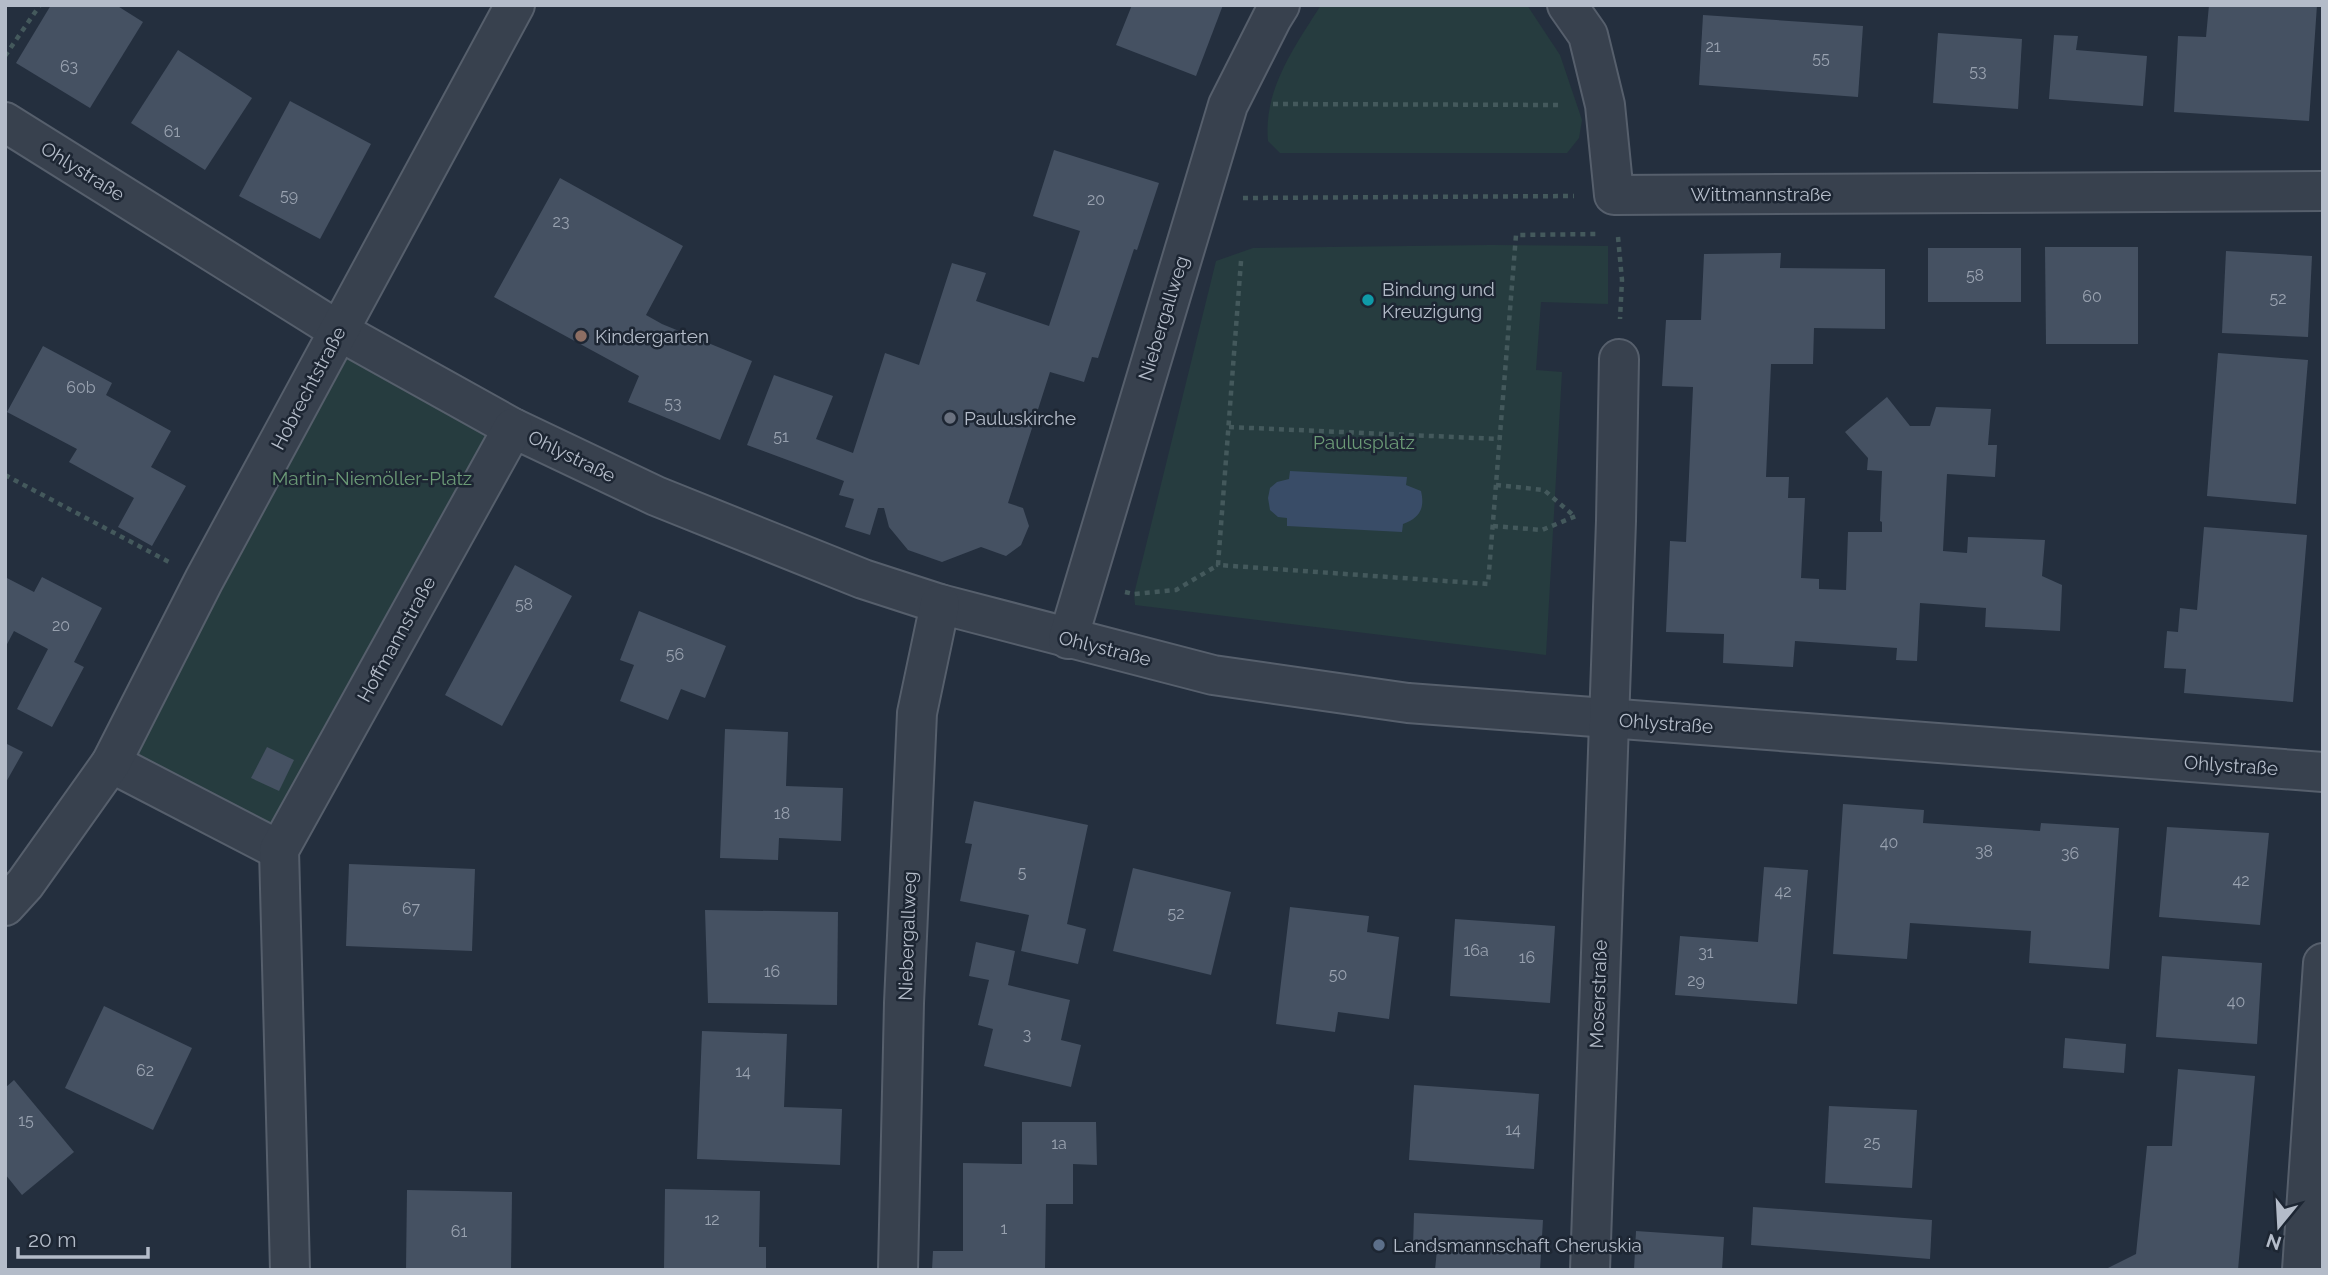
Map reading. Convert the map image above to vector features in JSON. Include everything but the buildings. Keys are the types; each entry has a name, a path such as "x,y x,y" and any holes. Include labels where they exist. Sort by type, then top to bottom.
{"street":[{"name":"Hobrechtstraße","path":"5,906 25,884 111,762 204,580 514,5"},
{"name":"Niebergallweg","path":"1068,639 1228,106 1280,5"},
{"path":"1567,5 1588,36 1605,105 1614,195"},
{"name":"Ohlystraße","path":"5,122 339,331 513,428 656,496 863,579 940,604 1213,675 1408,703 2323,772"},
{"name":"Wittmannstraße","path":"1614,195 2323,191"},
{"path":"1607,719 1616,520 1619,359"},
{"name":"Hoffmannstraße","path":"279,850 513,428"},
{"name":"Niebergallweg","path":"898,1270 904,1003 917,713 940,604"},
{"name":"Moserstraße","path":"1590,1270 1607,719"},
{"path":"111,762 279,850 290,1270"},
{"path":"2302,1270 2323,963"}],"path":[{"path":"5,56 40,5"},
{"path":"1270,104 1605,105"},
{"path":"1199,199 1614,195"},
{"path":"1134,594 1176,590 1218,565 1488,583 1516,235 1605,234"},
{"path":"1218,565 1241,261"},
{"path":"1229,428 1499,439"},
{"path":"5,475 204,580"},
{"path":"1496,485 1544,490 1573,516"},
{"path":"1493,526 1542,530"}],"green space":[{"path":"1321,5 1527,5 1560,55 1582,120 1579,138 1567,153 1280,153 1268,141 1271,104 1283,69"},
{"name":"Paulusplatz","path":"1608,246 1608,304 1541,302 1536,370 1562,372 1546,655 1135,605 1134,594 1216,261 1253,248"},
{"name":"Martin-Niemöller-Platz","path":"339,331 513,428 279,850 111,763"}],"water":[{"path":"1290,471 1407,477 1406,485 1421,491 1422,507 1414,519 1403,524 1402,532 1287,526 1287,518 1278,517 1270,510 1268,498 1270,488 1277,482 1289,479"}],"place":[{"name":"Bindung und Kreuzigung","path":"1368,300"},
{"name":"Kindergarten","path":"581,336"},
{"name":"Pauluskirche","path":"950,418"},
{"name":"Landsmannschaft Cheruskia","path":"1379,1245"}]}
